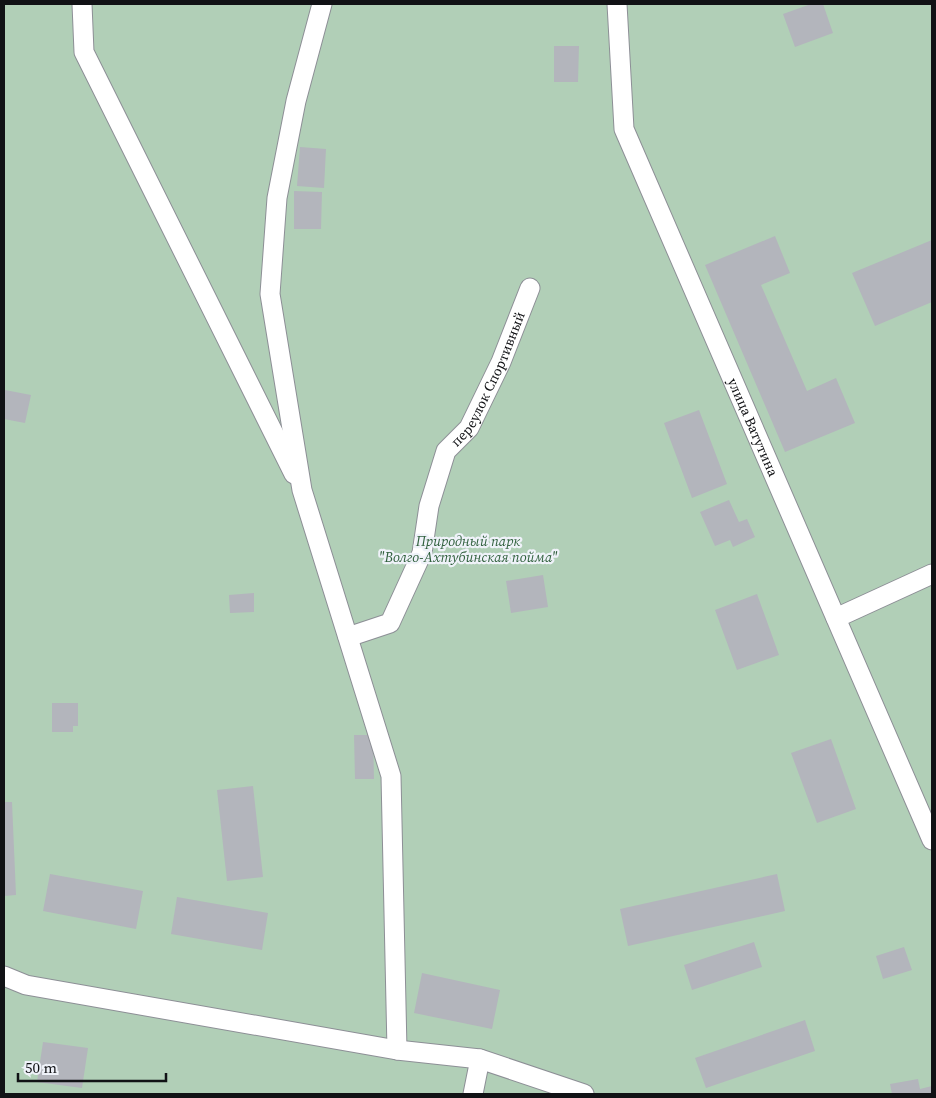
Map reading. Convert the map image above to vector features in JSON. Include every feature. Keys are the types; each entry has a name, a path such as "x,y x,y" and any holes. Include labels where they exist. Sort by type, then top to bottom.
{"street":[{"path":"82,4 84,52 302,490"},
{"path":"322,4 296,101 277,198 270,294 302,490 391,776 397,1050"},
{"name":"улица Ватутина","path":"617,4 624,129 932,840"},
{"name":"переулок Спортивный","path":"348,637 390,623 422,553 429,506 446,451 469,428 501,362 530,288"},
{"path":"836,618 932,574"},
{"path":"4,976 26,985 397,1050 480,1059 579,1093"},
{"path":"473,1094 480,1059"}],"green space":[{"name":"Природный парк \"Волго-Ахтубинская пойма\"","path":"4,4 932,4 932,1094 4,1094"}],"building":[{"path":"811,4 823,4 833,33 795,47 783,14"},
{"path":"554,46 579,46 578,82 554,82"},
{"path":"300,147 326,149 324,188 297,186"},
{"path":"294,191 322,192 321,229 294,229"},
{"path":"775,236 790,273 761,285 807,391 836,378 855,423 785,452 705,265"},
{"path":"932,240 932,302 875,326 852,273"},
{"path":"5,390 31,395 25,423 4,419"},
{"path":"699,410 727,484 692,498 664,423"},
{"path":"729,500 739,522 747,519 755,537 733,547 730,540 715,546 700,512"},
{"path":"543,575 548,607 511,613 506,581"},
{"path":"254,593 254,612 230,613 229,595"},
{"path":"757,594 779,655 737,670 715,610"},
{"path":"52,703 78,703 78,726 73,726 73,732 52,732"},
{"path":"354,735 373,735 374,779 355,779"},
{"path":"831,739 856,809 817,823 791,753"},
{"path":"253,786 263,877 227,881 217,790"},
{"path":"4,802 12,802 16,895 4,896"},
{"path":"50,874 143,891 136,929 43,911"},
{"path":"777,874 785,911 628,946 620,909"},
{"path":"177,897 268,913 262,950 171,934"},
{"path":"754,942 762,967 692,990 684,965"},
{"path":"904,947 912,970 883,979 876,956"},
{"path":"422,973 500,990 492,1029 414,1013"},
{"path":"805,1020 815,1051 706,1088 695,1058"},
{"path":"43,1042 88,1048 82,1088 37,1082"},
{"path":"918,1079 920,1089 932,1086 932,1094 892,1094 890,1084"}]}
